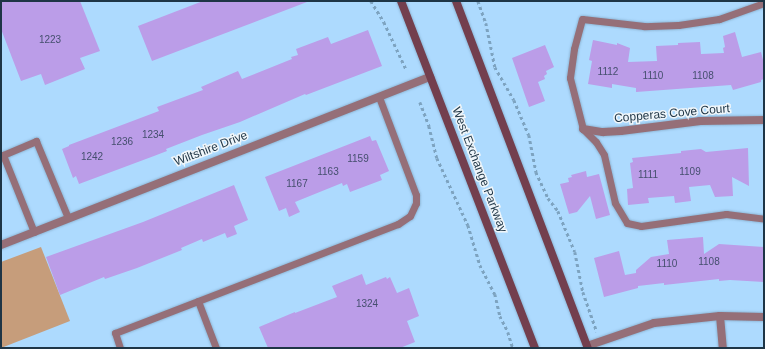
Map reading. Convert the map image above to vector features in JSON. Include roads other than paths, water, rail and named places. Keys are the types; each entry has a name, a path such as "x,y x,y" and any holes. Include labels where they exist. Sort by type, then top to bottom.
{"main road":[{"name":"West Exchange Parkway","path":"401,1 535,348"},
{"path":"456,1 585,347"}],"street":[{"name":"Wiltshire Drive","path":"1,245 430,76"},
{"name":"Copperas Cove Court","path":"583,130 603,132 700,121 764,120"},
{"path":"720,316 723,348"},
{"path":"585,347 600,340 654,323 720,316 764,317"}],"lane":[{"path":"764,3 719,19 678,25 644,26 582,19 574,49 570,78 583,130 596,142 604,155 614,203 627,223 642,226 726,214 764,219"},
{"path":"120,348 115,333 398,224 410,216 416,203 416,195 379,97"},
{"path":"34,232 3,155 36,141 68,218"},
{"path":"198,301 216,348"}]}
